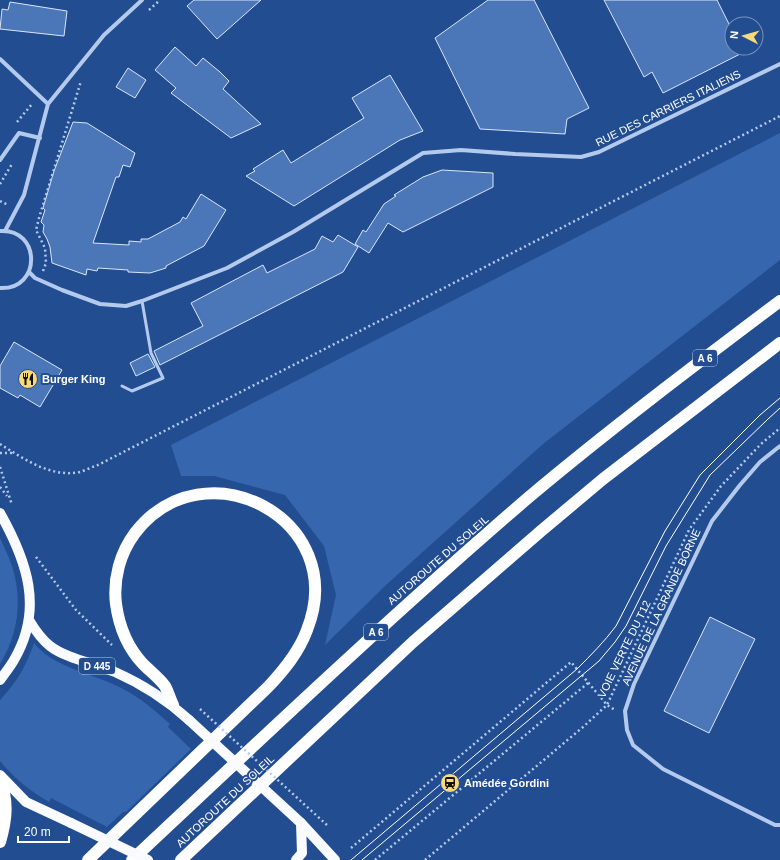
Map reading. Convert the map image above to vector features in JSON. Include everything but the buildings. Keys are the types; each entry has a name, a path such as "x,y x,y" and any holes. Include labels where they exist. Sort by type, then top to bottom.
{"highway":[{"name":"AUTOROUTE DU SOLEIL","path":"132,860 395,614 531,496 643,406 780,302"},
{"name":"AUTOROUTE DU SOLEIL","path":"181,860 413,642 603,479 780,343"},
{"path":"88,860 268,687 290,662 299,648 307,630 314,606 315,594 313,573 308,553 299,537 288,524 270,509 254,502 228,494 199,494 180,499 168,505 148,519 132,537 122,557 118,569 115,589 121,627 126,638 142,663 165,686 173,705"},
{"path":"0,776 5,792 7,806 5,825 0,842"}],"main road":[{"path":"0,513 16,542 23,560 28,578 30,601 28,620 22,643 14,660 0,680"},
{"name":"D 445","path":"28,620 36,632 51,647 64,654 116,673 173,705 301,823 335,860"},
{"path":"0,776 26,802 148,860"},
{"path":"296,860 302,854 301,823"}],"street":[{"path":"6,231 24,195 48,104 104,35 142,0"},
{"path":"0,59 48,104"},
{"name":"RUE DES CARRIERS ITALIENS","path":"29,272 35,278 100,304 126,306 227,268 315,219 423,153 461,150 581,157 599,152 780,64"},
{"path":"0,160 19,133 40,138"},
{"path":"0,231 15,233 22,238 28,246 32,264 29,272 23,280 15,286 6,289 0,288"},
{"name":"AVENUE DE LA GRANDE BORNE","path":"780,446 760,462 712,521 634,684 625,711 627,730 633,745 663,769 775,825 780,825"}],"lane":[{"path":"122,386 132,391 163,378 151,353 142,301"}],"path":[{"path":"148,10 160,0"},
{"path":"41,280 46,263 45,248 36,230 37,217 82,77"},
{"path":"0,444 44,468 59,473 81,472 98,465 780,116"},
{"path":"0,184 12,162"},
{"path":"0,202 8,206"},
{"name":"VOIE VERTE DU T12","path":"424,860 607,705 689,530 721,486 761,444 780,428"},
{"path":"0,453 15,453"},
{"path":"0,468 9,499"},
{"path":"0,487 12,505"},
{"path":"34,552 37,559 76,610 114,647"},
{"path":"351,848 571,662 607,705 614,710 625,711"},
{"path":"375,860 588,683"},
{"path":"200,709 328,826"}],"shaded area":[{"path":"780,133 780,260 543,444 386,585 325,645 336,595 324,546 285,495 214,476 181,476 171,445"},
{"path":"0,538 12,566 18,604 15,629 0,664"},
{"path":"34,643 42,652 63,665 112,684 136,696 170,724 168,727 191,749 126,812 123,812 107,827 51,798 49,802 42,798 17,779 0,761 0,700 20,673 28,659"}],"tram line":[{"path":"351,860 577,669 607,638 616,626 665,531 700,475 760,415 780,398"},
{"path":"362,860 599,661 626,626 666,546 710,475 780,408"}],"place":[{"name":"Burger King","path":"28,379"},
{"name":"Amédée Gordini","path":"450,783"}]}
